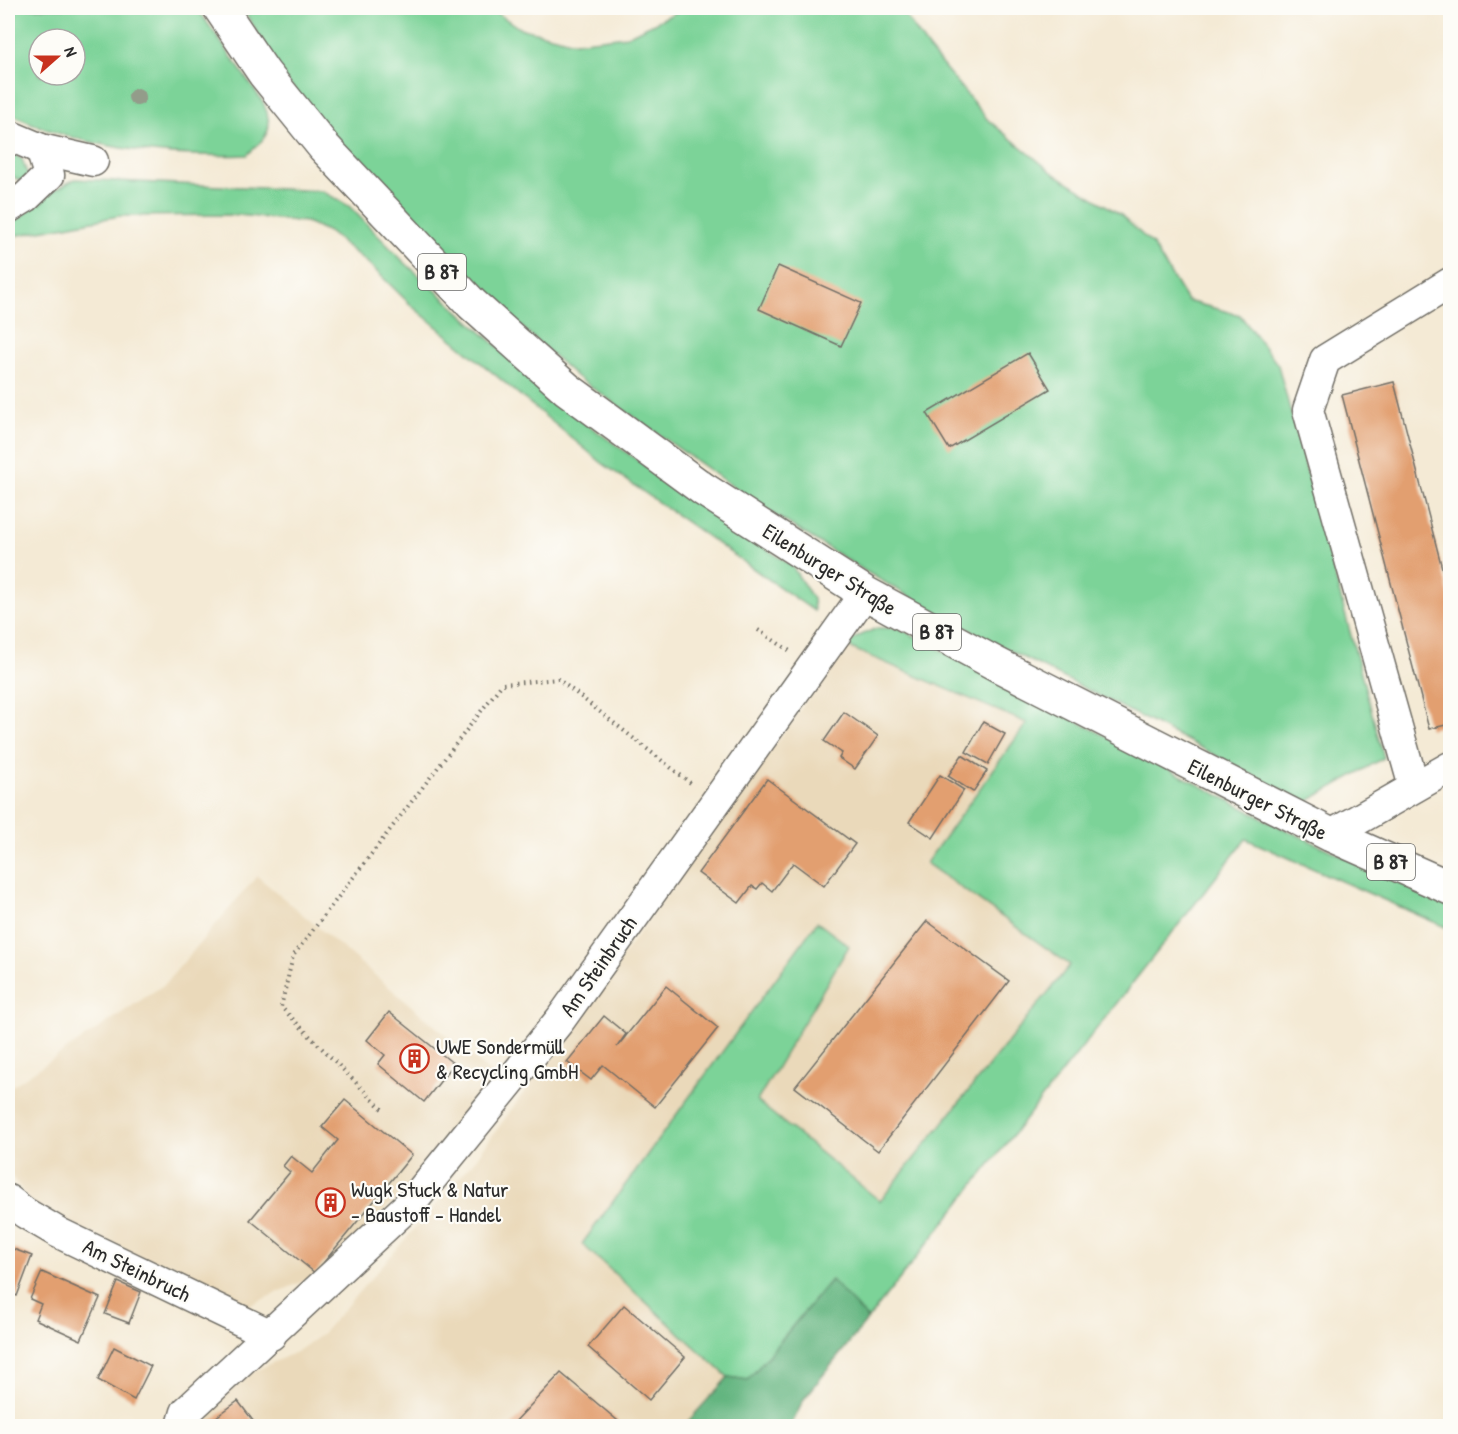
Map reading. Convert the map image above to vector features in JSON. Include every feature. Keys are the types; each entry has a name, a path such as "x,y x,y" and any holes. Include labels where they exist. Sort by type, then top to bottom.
{"main road":[{"name":"Eilenburger Straße","path":"220,8 264,73 324,147 472,304 567,389 703,489 865,593 1097,717 1331,835 1450,888"}],"street":[{"path":"8,135 41,149 93,161"},
{"path":"8,208 26,197 49,175 41,149"},
{"path":"1414,787 1308,410 1325,360 1450,284"},
{"name":"Am Steinbruch","path":"182,1426 186,1412 413,1201 560,1020 865,593"},
{"path":"1331,835 1450,767"},
{"name":"Am Steinbruch","path":"8,1200 59,1233 271,1335"}],"path":[{"path":"758,630 813,666"},
{"path":"382,1110 281,1007 293,956 502,684 558,679 715,802"}],"shaded area":[{"path":"846,646 1027,723 1246,839 804,1399 791,1426 193,1426 197,1416 253,1372 298,1351 322,1334 475,1160"},
{"path":"257,876 498,1079 429,1162 330,1269 243,1308 32,1205 8,1171 8,1089 165,984"}],"green space":[{"path":"8,8 16,8 8,64"},
{"path":"16,8 197,8 263,102 269,126 264,137 247,155 187,155 93,143 35,125 8,112 8,64"},
{"path":"242,8 490,8 519,28 575,42 627,36 685,8 900,8 928,48 988,120 1053,173 1120,214 1152,244 1187,301 1240,315 1278,365 1384,758 1305,803 952,621 865,571 762,507 577,377 452,264 363,171 287,81"},
{"path":"8,151 22,159 28,176 26,184 8,174"},
{"path":"75,179 322,191 349,206 403,261 570,412 693,500 792,566 813,599 814,611 602,463 413,307 369,264 329,232 306,222 238,215 119,216 8,237 8,227 53,191"},
{"path":"877,628 899,628 1276,825 1450,906 1450,929 1246,839 868,1319 830,1281 748,1380 728,1377 582,1244 817,922 849,946 757,1101 880,1201 1070,965 926,863 1027,723 846,646 857,637"},
{"path":"831,1280 868,1319 804,1399 791,1426 684,1426 728,1377 748,1380"}],"building":[{"path":"778,266 861,303 841,346 759,309"},
{"path":"1028,353 1050,389 949,449 927,413"},
{"path":"1394,382 1450,599 1450,724 1429,729 1342,395"},
{"path":"844,712 878,736 855,769 839,758 842,753 824,741"},
{"path":"983,722 1005,734 988,764 966,752"},
{"path":"962,755 987,771 973,792 948,776"},
{"path":"940,775 964,790 933,838 909,822"},
{"path":"767,779 855,844 824,886 793,863 772,891 762,883 757,889 752,886 739,903 698,873"},
{"path":"927,921 1009,981 878,1151 795,1087"},
{"path":"666,986 718,1028 655,1107 603,1065 591,1080 567,1062 604,1016 626,1034 617,1047"},
{"name":"UWE Sondermüll & Recycling GmbH","path":"389,1012 454,1064 424,1102 378,1064 385,1055 367,1040"},
{"name":"Wugk Stuck & Natur - Baustoff - Handel","path":"345,1100 412,1155 315,1273 250,1220 290,1172 283,1166 291,1156 312,1173 338,1140 322,1127"},
{"path":"8,1247 32,1256 17,1296 8,1292"},
{"path":"42,1272 100,1298 81,1340 35,1319 41,1304 30,1299"},
{"path":"118,1282 141,1292 129,1323 105,1314"},
{"path":"624,1305 685,1357 649,1400 588,1347"},
{"path":"114,1347 151,1366 134,1400 98,1380"},
{"path":"561,1373 624,1426 511,1426"},
{"path":"238,1401 257,1426 204,1426"}],"place":[{"name":"UWE Sondermüll & Recycling GmbH","path":"415,1059"},
{"name":"Wugk Stuck & Natur - Baustoff - Handel","path":"330,1202"}]}
